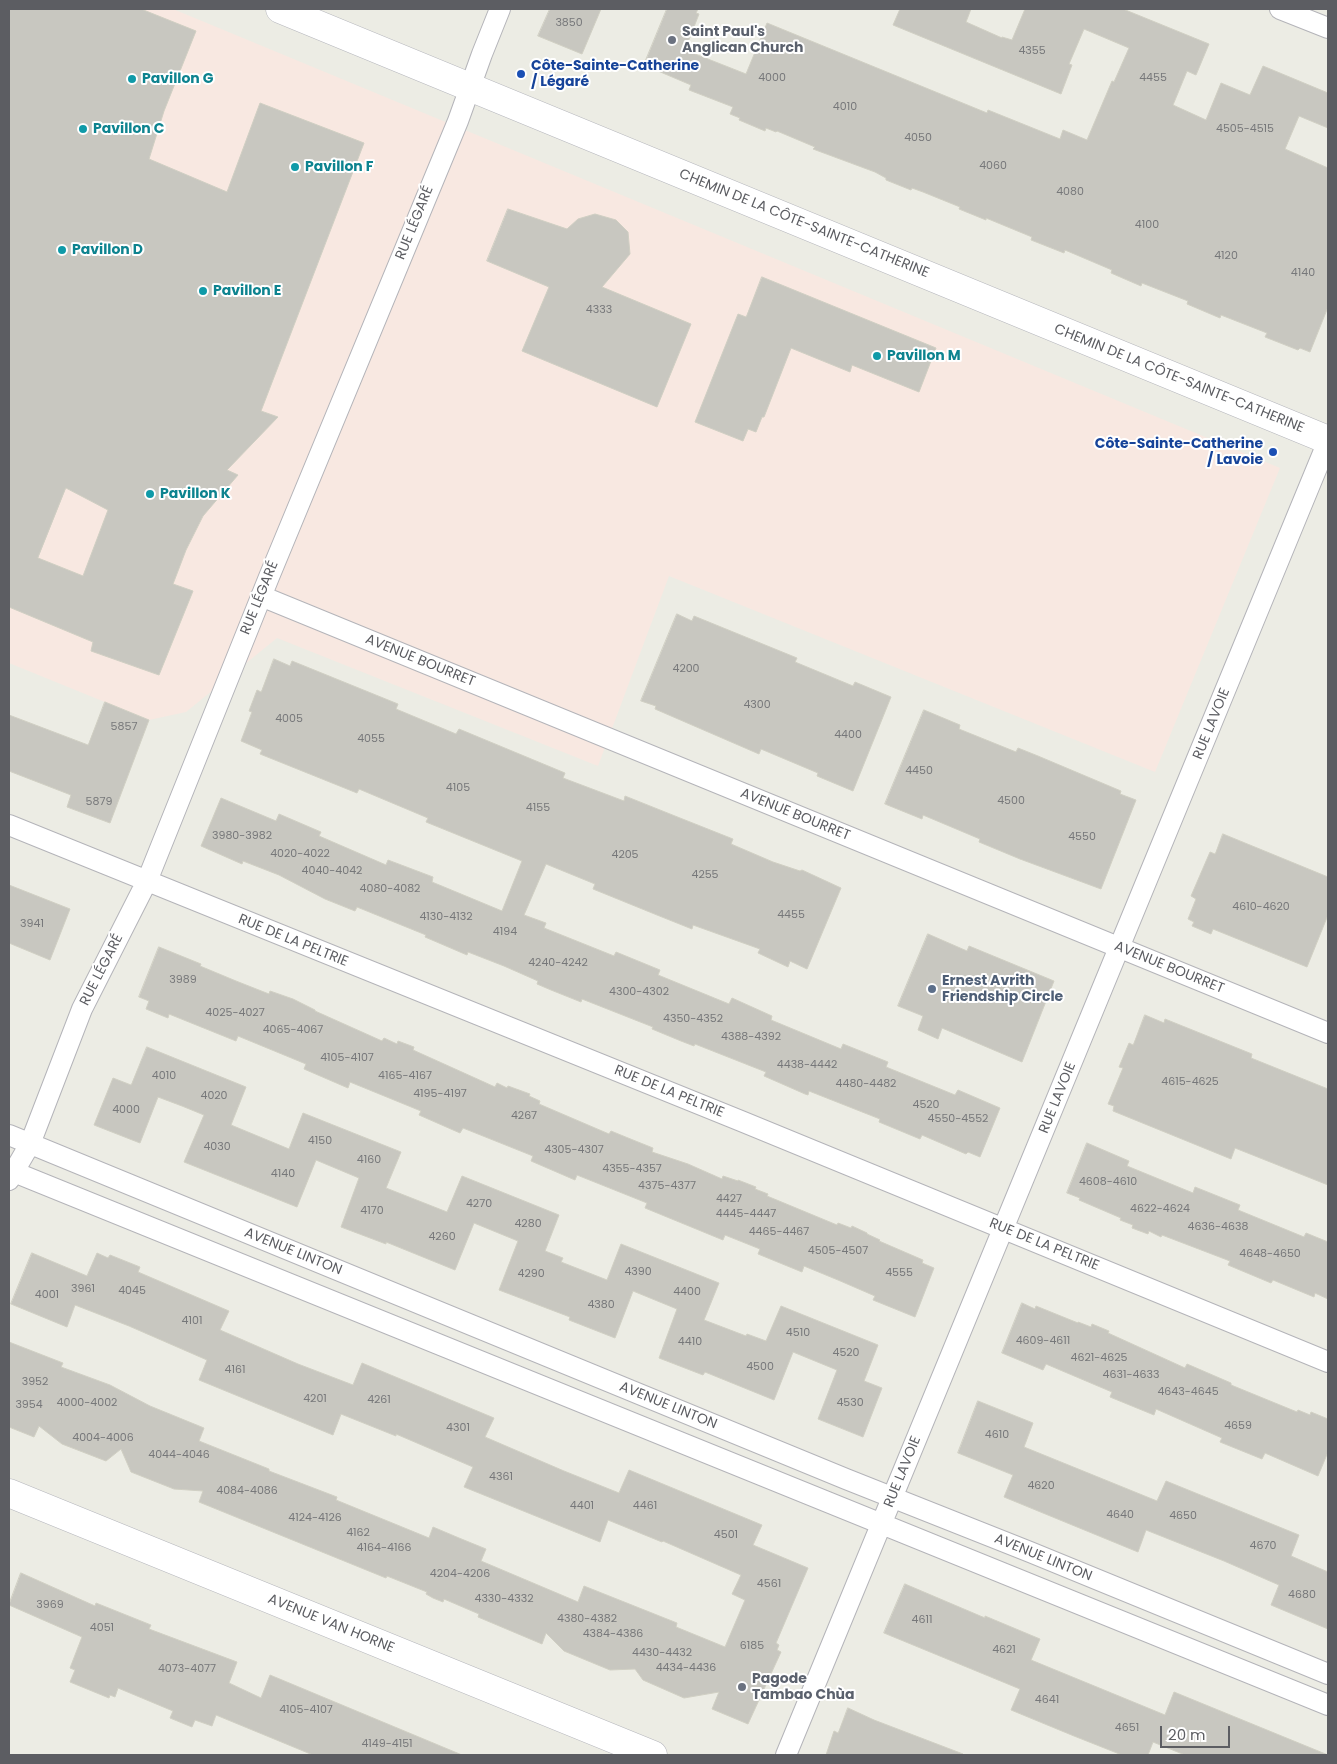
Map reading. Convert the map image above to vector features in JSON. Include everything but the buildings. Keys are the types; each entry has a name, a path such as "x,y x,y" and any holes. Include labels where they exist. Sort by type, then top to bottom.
{"main road":[{"name":"CHEMIN DE LA CÔTE-SAINTE-CATHERINE","path":"280,9 1328,440"},
{"name":"AVENUE VAN HORNE","path":"9,1494 653,1755"}],"street":[{"name":"RUE LÉGARÉ","path":"10,1174 30,1144 82,1010 147,881 261,596 458,121 500,9"},
{"path":"1280,9 1328,28"},
{"name":"RUE LAVOIE","path":"786,1755 1328,440"},
{"name":"AVENUE BOURRET","path":"261,596 1328,1033"},
{"name":"RUE DE LA PELTRIE","path":"9,825 1328,1362"},
{"name":"AVENUE LINTON","path":"9,1135 1328,1674"},
{"name":"AVENUE LINTON","path":"10,1174 1328,1705"}],"shaded area":[{"path":"9,9 173,9 1280,468 1155,772 669,576 598,766 277,638 186,712 149,720 9,663"}],"place":[{"name":"Saint Paul's Anglican Church","path":"672,40"},
{"name":"Côte-Sainte-Catherine / Légaré","path":"521,74"},
{"name":"Pavillon G","path":"132,79"},
{"name":"Pavillon C","path":"83,129"},
{"name":"Pavillon F","path":"295,167"},
{"name":"Pavillon D","path":"62,250"},
{"name":"Pavillon E","path":"203,291"},
{"name":"Pavillon M","path":"877,356"},
{"name":"Côte-Sainte-Catherine / Lavoie","path":"1273,452"},
{"name":"Pavillon K","path":"150,494"},
{"name":"Ernest Avrith Friendship Circle","path":"932,989"},
{"name":"Pagode Tambao Chùa","path":"742,1687"}]}
